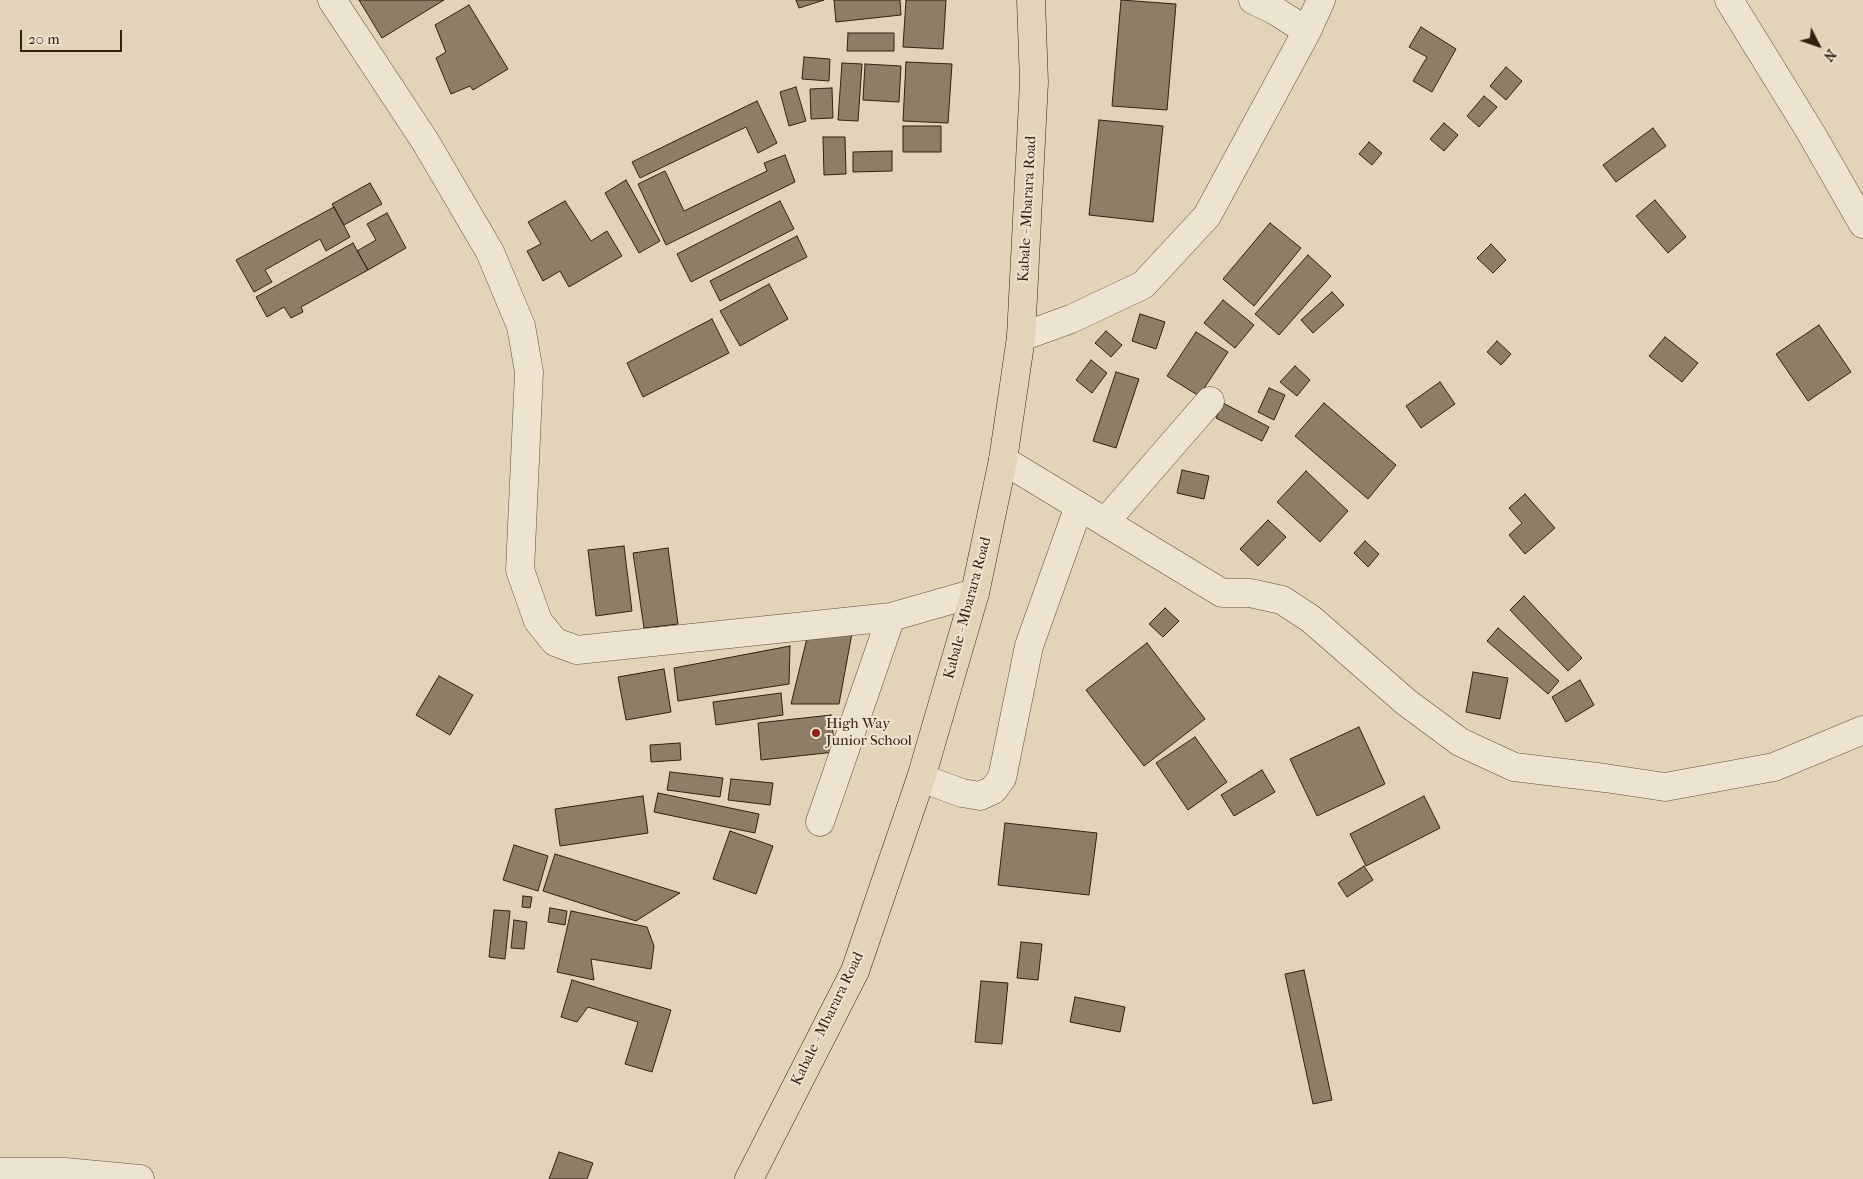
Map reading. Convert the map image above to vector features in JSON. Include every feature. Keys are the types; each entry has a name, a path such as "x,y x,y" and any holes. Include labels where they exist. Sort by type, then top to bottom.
{"main road":[{"name":"Kabale - Mbarara Road","path":"749,1179 855,971 922,778 975,592 1003,460 1021,337 1034,82 1031,0"}],"street":[{"path":"332,0 426,141 490,252 521,326 530,372 520,570 538,621 555,642 577,650 891,617 975,592"},
{"path":"1253,0 1274,10 1307,31"},
{"path":"1021,337 1071,320 1143,285 1207,216 1307,31 1321,0"},
{"path":"1729,0 1811,133 1863,224"},
{"path":"1105,522 1210,401"},
{"path":"1003,460 1222,593 1250,593 1282,600 1311,618 1406,702 1460,742 1514,767 1665,787 1774,767 1863,730"},
{"path":"922,778 962,792 980,796 993,790 1002,778 1029,646 1079,506"},
{"path":"820,822 891,617"},
{"path":"0,1172 65,1172 140,1179"}],"building":[{"path":"359,0 444,0 382,38"},
{"path":"796,0 824,0 799,8"},
{"path":"834,0 900,0 901,15 836,22"},
{"path":"906,0 946,0 943,49 903,47"},
{"path":"1121,0 1176,4 1167,110 1112,106"},
{"path":"469,5 508,69 473,90 470,86 451,94 436,58 446,52 435,25"},
{"path":"1421,27 1456,49 1432,92 1413,81 1427,57 1409,47"},
{"path":"848,33 894,33 894,51 847,51"},
{"path":"804,57 830,59 829,81 802,79"},
{"path":"906,62 952,64 948,123 903,121"},
{"path":"842,63 862,64 858,121 838,120"},
{"path":"865,64 901,66 899,102 863,100"},
{"path":"1506,67 1522,81 1506,100 1490,86"},
{"path":"796,87 806,121 789,126 780,92"},
{"path":"832,88 833,118 811,119 810,89"},
{"path":"1484,96 1497,107 1479,127 1467,116"},
{"path":"757,101 777,143 758,153 746,127 640,178 632,162"},
{"path":"1099,120 1163,126 1153,222 1089,215"},
{"path":"1444,123 1458,135 1444,151 1430,139"},
{"path":"903,126 941,126 941,152 903,152"},
{"path":"1653,128 1666,146 1616,182 1603,165"},
{"path":"823,137 845,137 846,174 824,175"},
{"path":"1369,142 1382,153 1372,165 1359,154"},
{"path":"892,151 892,171 853,172 853,152"},
{"path":"785,155 795,182 666,245 638,184 665,171 684,211 767,171 764,163"},
{"path":"626,180 660,241 639,253 605,193"},
{"path":"370,183 382,204 344,225 332,204"},
{"path":"1655,200 1686,237 1668,253 1636,216"},
{"path":"565,201 591,241 607,231 622,256 569,287 560,271 543,281 527,251 541,244 528,222"},
{"path":"780,201 794,229 691,282 677,254"},
{"path":"334,207 350,237 326,251 320,239 265,270 272,282 254,292 236,260"},
{"path":"387,213 406,248 368,270 357,251 376,240 367,224"},
{"path":"1270,223 1301,248 1254,306 1223,279"},
{"path":"797,236 807,257 720,301 710,281"},
{"path":"353,243 368,270 301,307 303,312 291,318 284,307 267,317 256,297"},
{"path":"1491,244 1506,260 1493,273 1477,258"},
{"path":"1308,255 1331,276 1279,335 1255,314"},
{"path":"769,284 788,319 740,346 720,311"},
{"path":"1332,292 1344,305 1313,333 1301,320"},
{"path":"1223,300 1254,325 1235,348 1204,323"},
{"path":"1140,314 1165,322 1156,349 1132,341"},
{"path":"712,319 729,353 643,397 627,363"},
{"path":"1819,325 1851,372 1808,401 1776,354"},
{"path":"1106,331 1122,345 1111,357 1095,343"},
{"path":"1196,332 1228,352 1199,396 1167,376"},
{"path":"1665,337 1698,363 1682,382 1649,356"},
{"path":"1497,341 1511,354 1501,365 1487,352"},
{"path":"1091,360 1107,373 1092,393 1076,380"},
{"path":"1295,366 1310,380 1297,396 1280,382"},
{"path":"1116,372 1139,379 1116,448 1093,441"},
{"path":"1440,382 1455,404 1421,428 1406,406"},
{"path":"1269,388 1285,395 1274,420 1258,412"},
{"path":"1223,403 1269,427 1262,441 1216,418"},
{"path":"1324,403 1396,465 1368,499 1295,436"},
{"path":"1182,470 1209,476 1204,499 1177,493"},
{"path":"1306,471 1348,511 1320,542 1277,502"},
{"path":"1525,494 1555,528 1525,554 1509,535 1522,523 1509,508"},
{"path":"1268,520 1286,537 1258,566 1240,549"},
{"path":"1365,541 1379,554 1368,567 1354,553"},
{"path":"624,546 632,611 596,616 588,550"},
{"path":"668,548 678,624 644,628 633,553"},
{"path":"1524,596 1582,658 1568,671 1510,610"},
{"path":"1165,608 1179,621 1163,637 1149,624"},
{"path":"1498,628 1559,681 1548,694 1487,641"},
{"path":"852,633 839,704 791,704 807,638"},
{"path":"1147,643 1205,719 1144,766 1086,690"},
{"path":"790,646 789,684 678,701 674,668"},
{"path":"664,669 671,712 626,720 618,677"},
{"path":"1473,672 1508,678 1500,719 1466,712"},
{"path":"439,676 473,695 450,735 416,715"},
{"path":"1580,680 1594,705 1566,722 1552,697"},
{"path":"781,693 783,715 716,725 713,702"},
{"path":"831,715 835,752 761,760 758,723"},
{"path":"1359,727 1385,784 1317,816 1290,759"},
{"path":"1195,737 1227,782 1188,810 1156,763"},
{"path":"680,743 681,760 651,762 650,745"},
{"path":"1262,770 1275,792 1234,816 1221,795"},
{"path":"670,772 723,778 720,797 667,790"},
{"path":"731,779 773,783 770,805 728,800"},
{"path":"658,793 759,814 755,833 654,812"},
{"path":"643,796 648,833 560,846 555,809"},
{"path":"1424,796 1440,828 1366,866 1350,834"},
{"path":"1005,823 1097,833 1089,895 998,885"},
{"path":"730,831 773,846 756,894 713,879"},
{"path":"514,845 548,856 538,891 503,880"},
{"path":"555,854 680,893 636,921 543,891"},
{"path":"1364,866 1373,880 1347,897 1338,883"},
{"path":"523,896 532,897 530,908 522,907"},
{"path":"550,908 567,911 565,925 548,922"},
{"path":"494,910 510,911 505,959 489,957"},
{"path":"571,911 647,927 654,946 651,969 591,959 594,980 557,972"},
{"path":"514,920 527,922 524,949 511,948"},
{"path":"1021,942 1042,944 1038,980 1017,978"},
{"path":"1304,970 1332,1100 1313,1104 1285,974"},
{"path":"572,980 671,1010 652,1072 625,1064 638,1022 588,1007 577,1022 561,1017"},
{"path":"981,981 1008,983 1002,1044 975,1042"},
{"path":"1075,997 1125,1007 1120,1032 1070,1022"},
{"path":"559,1152 593,1163 587,1179 549,1179"}],"place":[{"name":"High Way Junior School","path":"816,733"}]}
